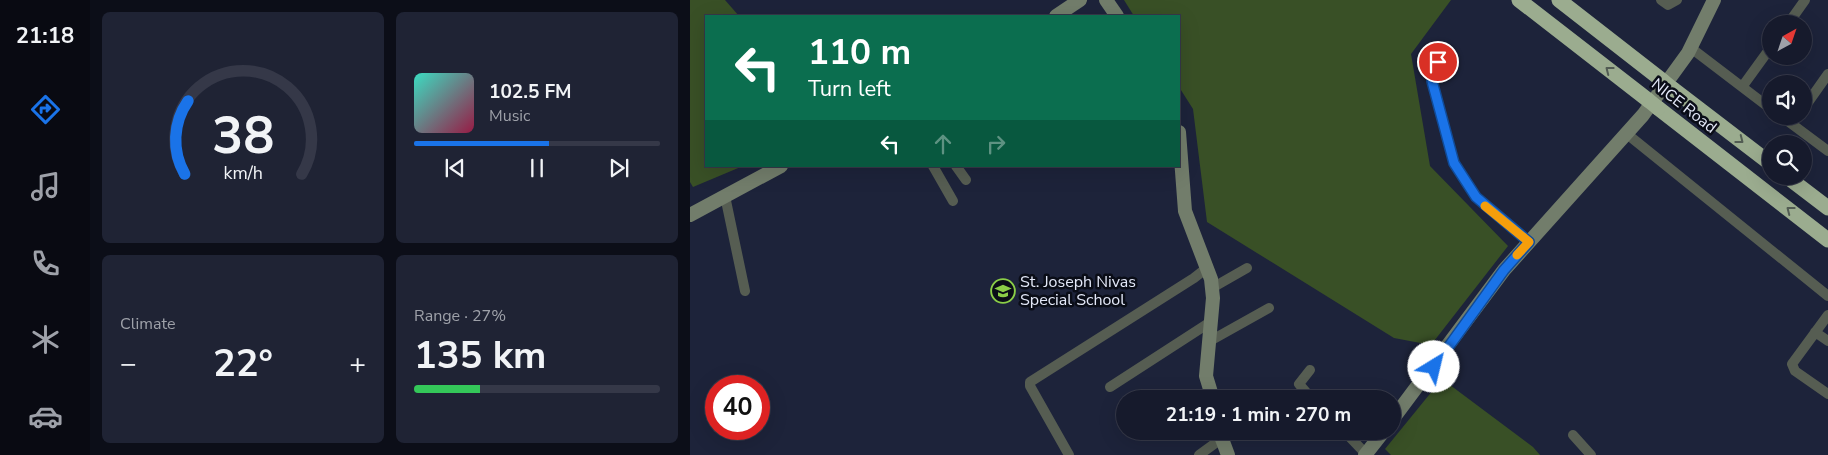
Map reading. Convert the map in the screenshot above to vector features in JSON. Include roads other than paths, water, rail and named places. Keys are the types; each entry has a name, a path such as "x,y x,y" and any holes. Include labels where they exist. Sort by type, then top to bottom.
{"highway":[{"name":"NICE Road","path":"1519,0 1828,240"},
{"name":"NICE Road","path":"1560,0 1762,157"},
{"path":"1798,185 1828,208"}],"street":[{"path":"1058,15 1080,0"},
{"path":"1106,0 1116,15"},
{"path":"1661,0 1668,5 1677,0"},
{"path":"1401,408 1504,270 1627,134 1672,78 1691,48 1714,0"},
{"path":"1794,15 1805,0"},
{"path":"1691,48 1762,102"},
{"path":"1742,87 1762,59"},
{"path":"1438,62 1432,81 1454,163 1476,197 1529,242"},
{"path":"1812,97 1828,74"},
{"path":"1800,125 1828,150"},
{"path":"1627,134 1828,296"},
{"path":"1180,145 1185,211 1208,267 1212,288 1212,321 1206,376 1210,390"},
{"path":"690,215 779,167"},
{"path":"933,167 954,201"},
{"path":"957,167 966,180"},
{"path":"725,196 745,291"},
{"path":"1069,455 1030,386 1030,382 1194,278 1208,267"},
{"path":"1212,288 1247,268"},
{"path":"1210,341 1269,308"},
{"path":"1828,315 1793,360 1792,368 1828,394"},
{"path":"1110,387 1212,321"},
{"path":"1815,332 1828,342"},
{"path":"1304,390 1299,384 1310,370"},
{"path":"1573,436 1591,455"},
{"path":"1199,455 1215,440"},
{"path":"1222,440 1228,455"},
{"path":"1352,440 1366,455 1377,440"}],"place":[{"name":"St. Joseph Nivas Special School","path":"1003,291"}]}
